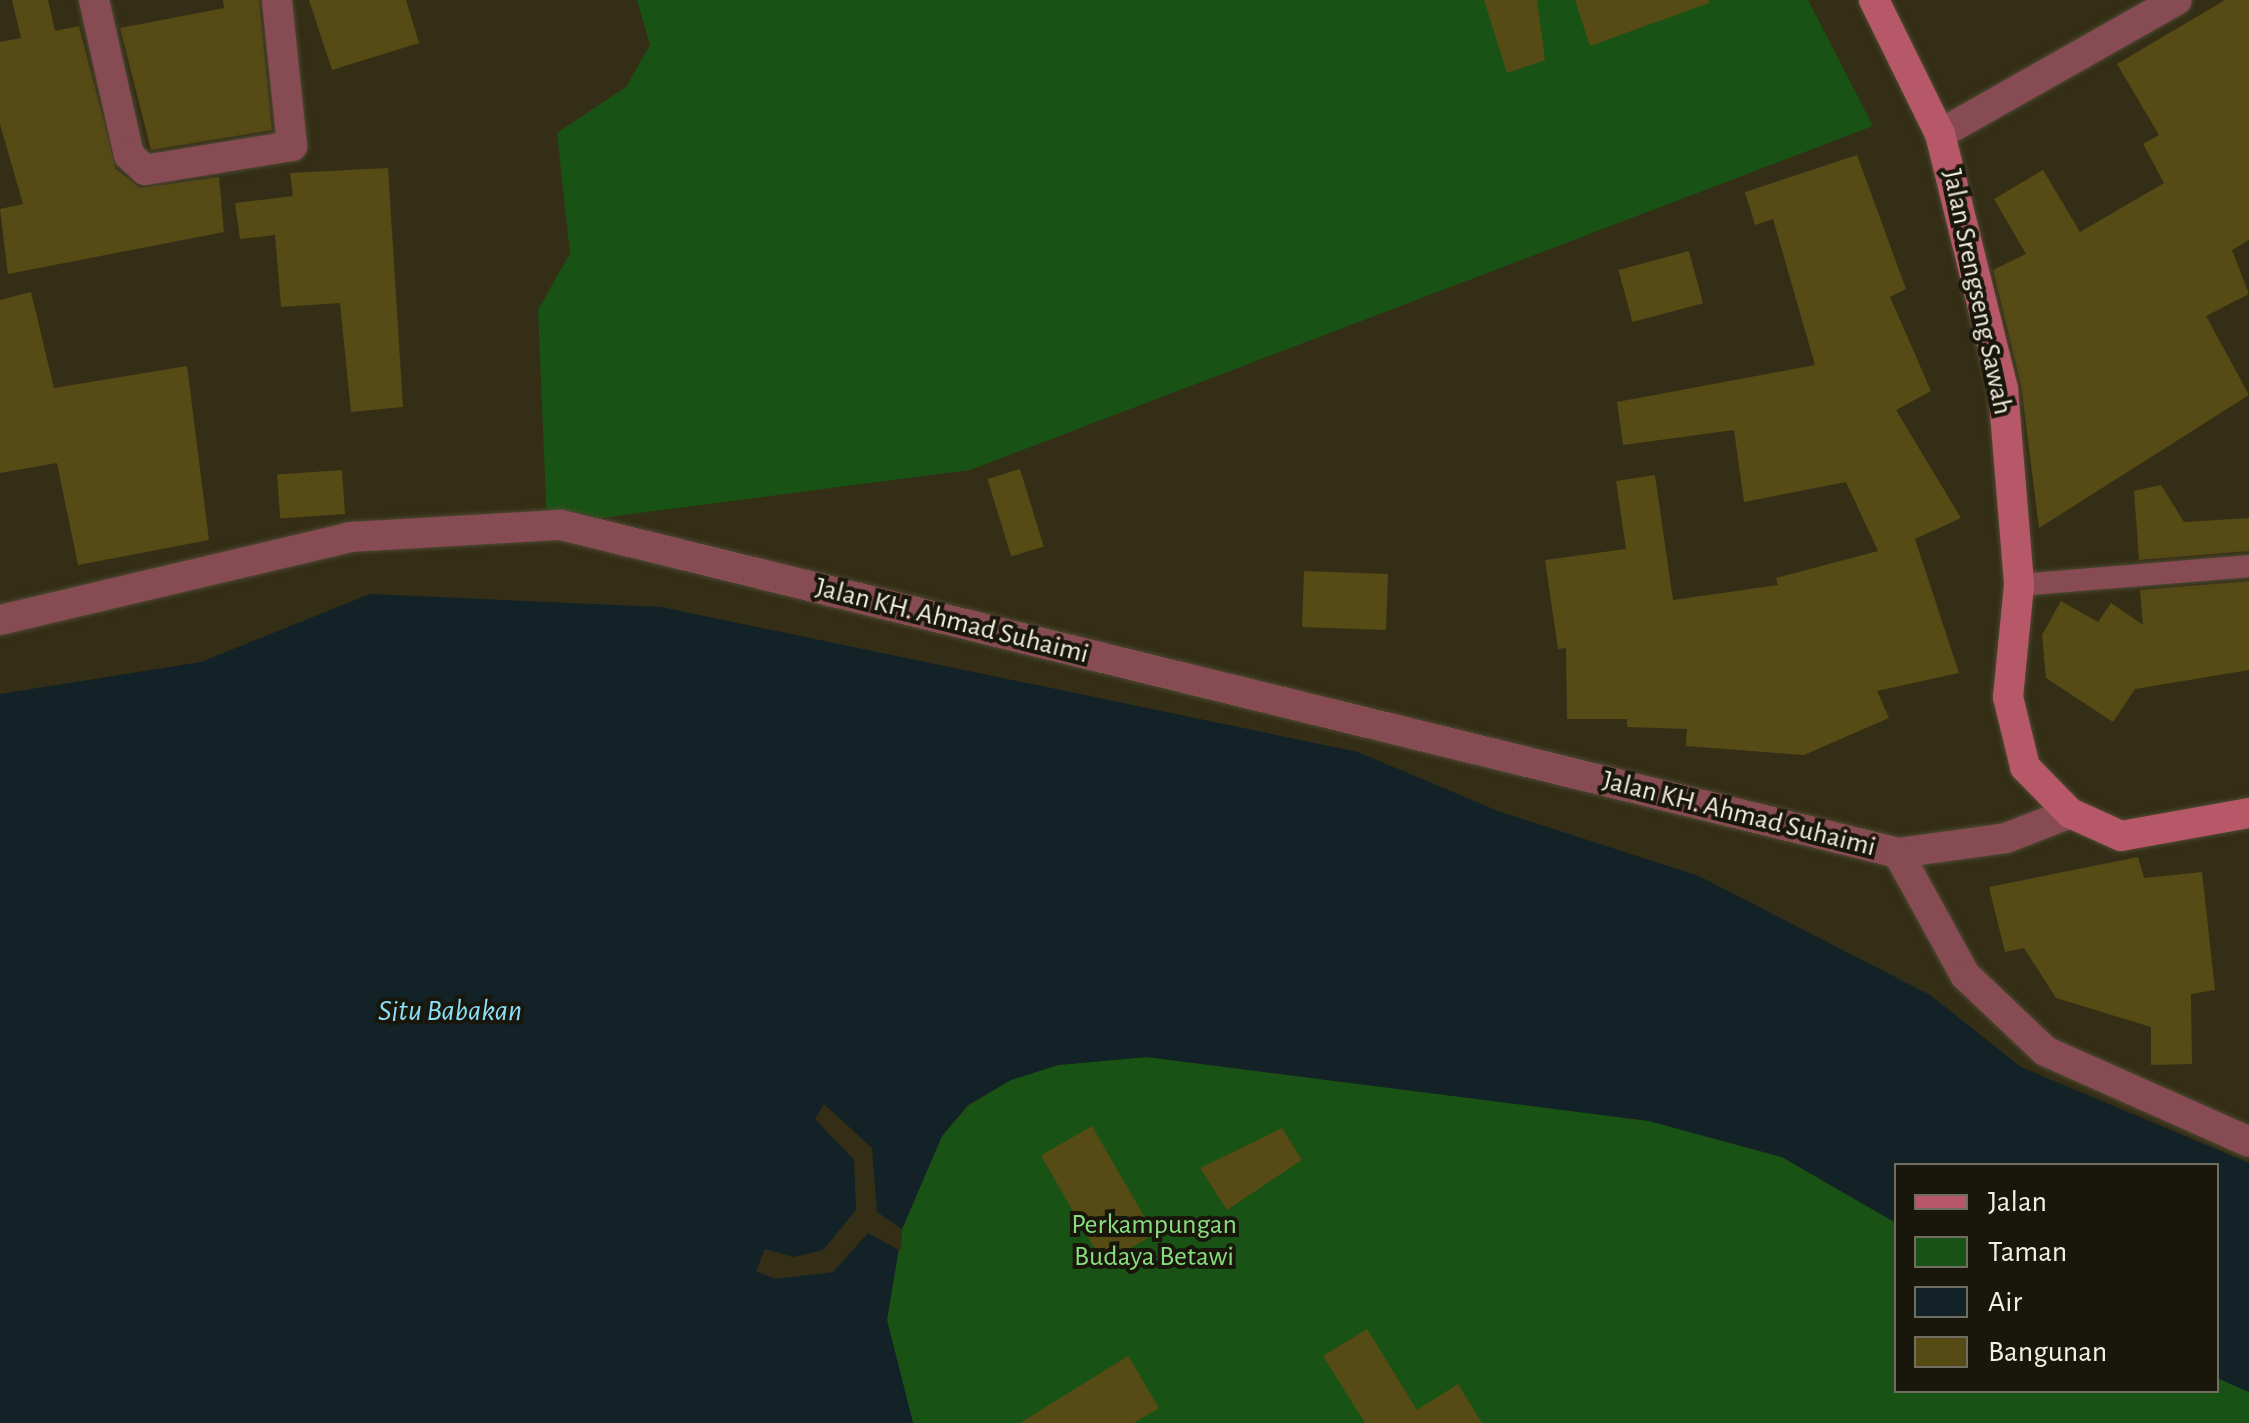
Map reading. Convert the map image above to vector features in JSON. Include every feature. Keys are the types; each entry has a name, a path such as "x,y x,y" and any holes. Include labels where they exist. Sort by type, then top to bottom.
{"street":[{"path":"94,0 129,155 145,170 292,146 278,0"},
{"name":"Jalan Srengseng Sawah","path":"1874,0 1959,125 2003,389 2019,585 2008,697 2025,767 2070,813 2120,836 2249,813"},
{"path":"1959,125 2177,0"},
{"name":"Jalan KH. Ahmad Suhaimi","path":"0,620 350,537 561,525 1898,853"},
{"path":"2070,813 2006,838 1898,853 1965,975 2045,1051 2249,1142"}],"lane":[{"path":"2019,585 2110,583 2249,566"}],"green space":[{"path":"637,0 1808,0 1873,126 970,470 547,525 538,310 570,253 557,133 626,87 650,45"},
{"name":"Perkampungan Budaya Betawi","path":"1147,1057 1649,1121 1782,1157 1894,1222 1894,1393 2219,1393 2219,1379 2249,1392 2249,1423 913,1423 887,1320 902,1229 942,1136 969,1105 1011,1080 1058,1065"}],"water":[{"name":"Situ Babakan","path":"370,594 661,607 1358,752 1498,811 1699,876 1930,995 2021,1067 2249,1163 2249,1392 2219,1379 2219,1163 1894,1163 1894,1222 1782,1157 1649,1121 1147,1057 1058,1065 1011,1080 968,1105 942,1136 902,1229 887,1320 913,1423 0,1423 0,694 201,662"}],"pier":[{"path":"824,1104 872,1148 877,1212 902,1229 901,1251 868,1233 833,1272 775,1279 756,1271 765,1249 794,1257 823,1250 856,1210 854,1160 815,1119"}],"building":[{"path":"12,0 48,0 55,31 79,26 116,169 140,188 219,177 224,232 8,274 0,209 23,204 0,124 0,42 21,38"},
{"path":"223,0 259,0 272,130 151,150 120,28 224,8"},
{"path":"309,0 406,0 419,43 332,70"},
{"path":"1484,0 1537,0 1545,60 1507,73"},
{"path":"1575,0 1709,0 1709,3 1590,46"},
{"path":"2225,0 2249,0 2249,240 2232,250 2249,294 2206,316 2249,395 2039,528 2021,385 1993,270 2026,254 1994,199 2043,170 2080,232 2164,183 2143,144 2159,135 2117,64"},
{"path":"1857,155 1906,289 1890,297 1931,391 1896,410 1961,518 1915,539 1959,673 1877,691 1889,718 1804,755 1686,746 1687,729 1627,727 1627,719 1567,719 1566,648 1558,649 1545,560 1626,549 1616,481 1655,475 1673,600 1778,585 1776,578 1878,551 1846,482 1744,502 1734,430 1623,445 1617,402 1815,365 1773,219 1755,225 1745,192"},
{"path":"388,168 403,407 351,412 340,303 281,307 275,235 240,239 235,203 293,196 290,173"},
{"path":"1689,251 1703,303 1632,322 1618,270"},
{"path":"31,292 54,388 187,366 209,540 78,565 57,463 0,473 0,300"},
{"path":"1020,469 1044,546 1011,556 987,479"},
{"path":"342,470 345,514 280,518 277,475"},
{"path":"2161,485 2184,522 2249,518 2249,551 2139,560 2134,491"},
{"path":"1304,571 1388,574 1386,630 1302,627"},
{"path":"2249,581 2249,670 2135,689 2113,722 2046,678 2042,635 2061,601 2098,622 2111,603 2143,625 2140,590"},
{"path":"2138,857 2144,878 2202,872 2215,990 2191,994 2192,1064 2151,1065 2151,1027 2056,998 2024,948 2005,952 1989,887"},
{"path":"1092,1126 1154,1234 1103,1264 1041,1156"},
{"path":"1282,1128 1302,1160 1227,1210 1200,1168"},
{"path":"1367,1329 1417,1410 1458,1384 1482,1423 1365,1423 1323,1356"},
{"path":"1128,1356 1159,1408 1134,1423 1020,1423"}]}
